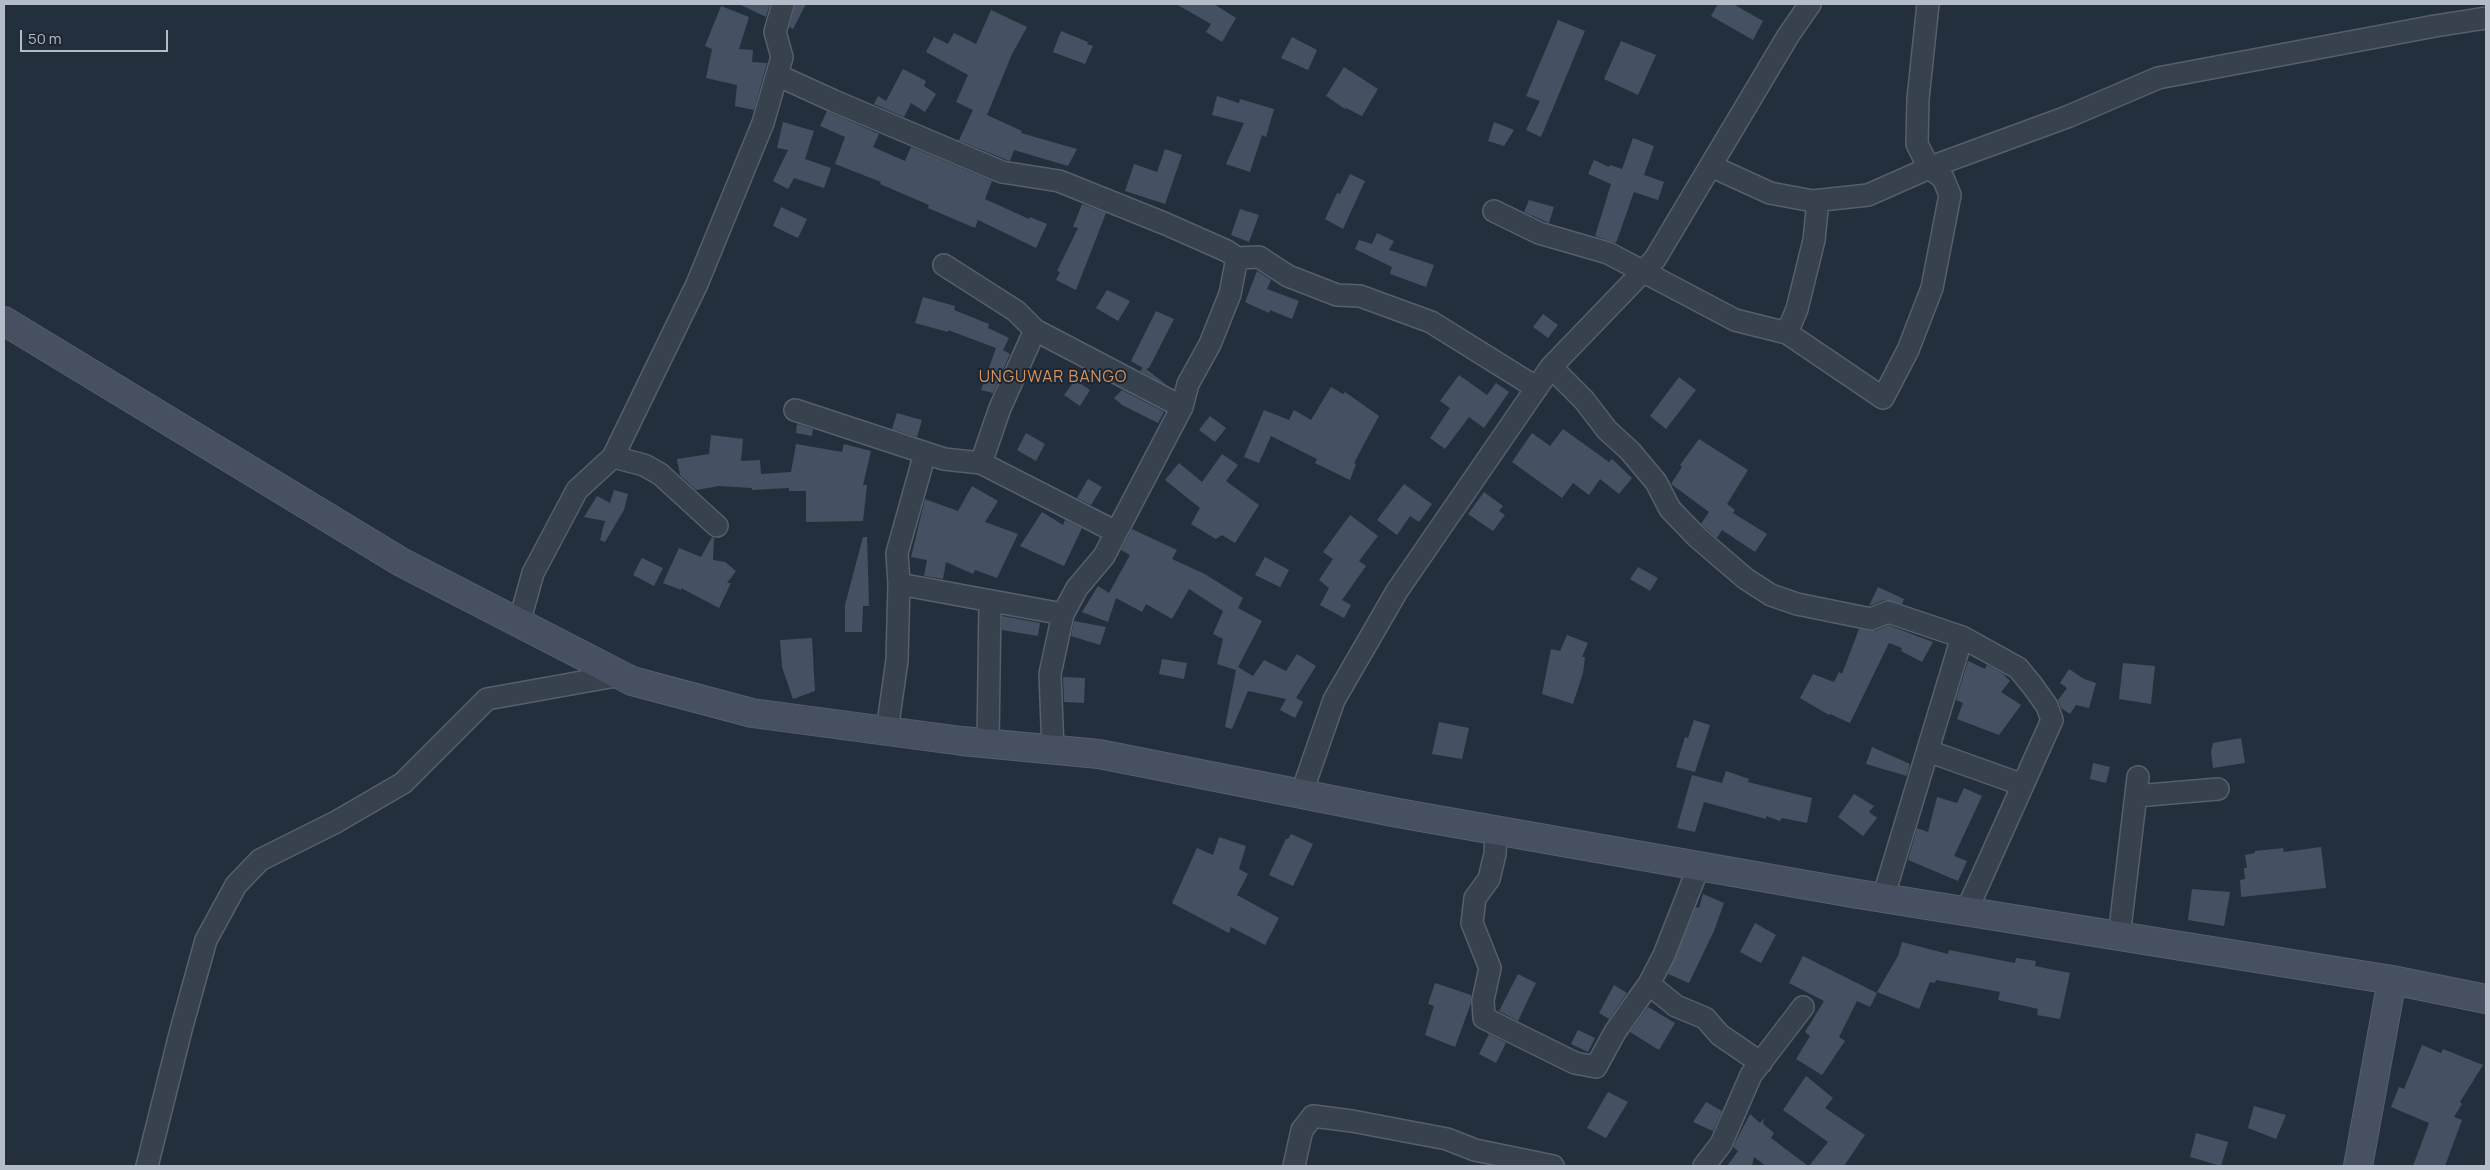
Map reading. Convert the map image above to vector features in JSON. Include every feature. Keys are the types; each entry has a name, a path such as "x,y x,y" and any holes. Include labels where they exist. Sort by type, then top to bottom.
{"main road":[{"path":"4,321 401,562 632,681 752,713 988,743 1099,754 1301,795 1496,830 1966,912 2392,980 2486,1000"},
{"path":"2358,1166 2392,980"}],"street":[{"path":"518,622 533,573 577,490 613,457 697,284 763,123 782,56 775,32 783,4"},
{"path":"1301,795 1334,700 1397,591 1552,367 1655,259 1788,36 1810,4"},
{"path":"1494,211 1540,233 1608,253 1735,320 1787,333 1883,398 1908,350 1932,288 1950,195 1943,178 1929,168 1917,144 1918,99 1928,4"},
{"path":"1711,166 1770,193 1818,201 1868,195 1929,168 2066,117 2158,78 2486,18"},
{"path":"777,75 843,106 1002,172 1059,181 1166,224 1227,251 1237,258 1259,257 1288,276 1337,296 1360,296 1431,322 1537,388"},
{"path":"1787,333 1797,309 1814,240 1818,201"},
{"path":"1053,750 1050,674 1063,614 1077,588 1104,556 1182,407 1188,384 1210,344 1230,294 1237,258"},
{"path":"944,265 1016,311 1035,330 1182,407"},
{"path":"981,463 1000,408 1035,330"},
{"path":"1552,367 1584,400 1607,430 1630,451 1656,482 1670,509 1697,537 1746,579 1771,595 1797,604 1871,619 1888,612 1962,637 2018,668 2047,706 2052,720 1966,912"},
{"path":"795,410 944,459 981,463 1116,532"},
{"path":"888,731 896,660 899,584 897,553 925,453"},
{"path":"613,457 644,465 660,474 717,526"},
{"path":"899,584 1063,614"},
{"path":"988,743 990,601"},
{"path":"1883,898 1962,637"},
{"path":"147,1166 160,1123 181,1030 206,940 236,884 260,860 336,822 403,783 487,699 621,675"},
{"path":"1928,750 2023,785"},
{"path":"2119,937 2137,787 2218,789"},
{"path":"1496,830 1495,854 1489,879 1475,898 1472,923 1490,968 1483,1000 1484,1018 1575,1063 1596,1067 1615,1032 1649,984 1664,955 1699,866"},
{"path":"1649,984 1676,1006 1705,1018 1720,1035 1761,1062"},
{"path":"1704,1166 1721,1144 1751,1075 1803,1007"},
{"path":"1294,1166 1302,1130 1313,1116 1446,1138 1475,1150 1553,1166"}],"building":[{"path":"739,4 770,4 766,17"},
{"path":"795,4 806,4 793,29 789,27"},
{"path":"1176,4 1214,4 1236,18 1222,42 1206,32 1211,24"},
{"path":"1718,4 1733,4 1763,21 1753,40 1711,16"},
{"path":"721,6 749,17 739,49 753,50 752,62 767,63 754,110 735,106 737,85 706,78 712,49 705,46"},
{"path":"991,10 1027,27 1012,54 987,115 1022,131 1021,133 1077,149 1068,166 1014,150 1010,161 955,139 959,140 973,110 956,102 968,75 926,52 934,37 948,44 954,33 976,44"},
{"path":"1558,20 1585,31 1541,137 1526,130 1540,101 1526,96"},
{"path":"1061,31 1093,46 1085,64 1053,52"},
{"path":"1292,37 1317,50 1308,70 1281,58"},
{"path":"1621,41 1656,55 1638,95 1604,79"},
{"path":"1344,67 1378,89 1362,116 1345,109 1326,96"},
{"path":"903,69 926,81 924,86 936,94 925,112 911,103 904,117 874,104 878,96 886,101"},
{"path":"1217,96 1239,103 1240,99 1274,109 1266,137 1262,135 1250,172 1226,164 1244,123 1212,115"},
{"path":"827,111 879,134 873,147 905,161 911,147 992,181 985,199 1029,219 1030,217 1047,224 1036,248 978,220 975,228 928,208 929,205 880,184 881,182 835,164 845,137 820,126"},
{"path":"783,122 814,131 805,159 831,168 824,188 794,178 788,189 773,181 788,150 777,148"},
{"path":"1494,122 1514,130 1504,146 1488,141"},
{"path":"1633,138 1654,146 1644,175 1664,182 1658,200 1634,192 1616,243 1595,236 1611,184 1588,174 1594,160 1609,167 1610,165 1622,169"},
{"path":"1165,149 1182,155 1165,204 1125,191 1134,164 1157,172"},
{"path":"1350,174 1365,181 1343,229 1325,219 1337,193 1340,194"},
{"path":"1529,200 1554,207 1549,223 1524,212"},
{"path":"1082,204 1106,213 1076,290 1056,280 1060,272 1057,271 1078,228 1073,227"},
{"path":"781,207 807,219 798,238 773,226"},
{"path":"1240,209 1259,215 1249,242 1231,235"},
{"path":"1377,233 1394,241 1389,250 1434,265 1426,287 1390,274 1392,267 1355,249 1359,240 1372,244"},
{"path":"1257,271 1271,280 1267,289 1299,301 1292,319 1270,310 1269,313 1245,302"},
{"path":"1107,290 1130,301 1118,321 1096,308"},
{"path":"923,297 955,306 954,310 989,324 988,328 1009,338 1003,350 1010,354 993,393 981,390 996,348 948,330 948,332 915,323"},
{"path":"1156,311 1174,319 1149,368 1146,369 1168,386 1140,371 1143,368 1131,361"},
{"path":"1543,314 1558,325 1548,338 1533,327"},
{"path":"1459,375 1487,395 1496,383 1509,392 1484,428 1469,417 1445,449 1430,438 1450,408 1440,401"},
{"path":"1679,377 1696,390 1666,429 1650,416"},
{"path":"1075,380 1090,390 1080,406 1064,395"},
{"path":"1331,387 1343,394 1345,392 1379,416 1354,463 1356,464 1350,480 1315,463 1317,459 1271,436 1259,463 1244,457 1264,410 1289,420 1294,410 1311,420"},
{"path":"1122,390 1164,412 1158,423 1122,405 1114,398"},
{"path":"897,413 922,420 917,437 892,429"},
{"path":"1210,416 1226,428 1215,442 1199,430"},
{"path":"797,424 813,429 812,436 796,433"},
{"path":"1563,429 1609,462 1612,459 1632,478 1619,494 1600,479 1589,495 1573,483 1562,498 1512,462 1532,433 1550,446"},
{"path":"1026,433 1045,444 1036,461 1017,450"},
{"path":"711,435 743,439 741,461 760,460 761,474 791,472 796,444 842,452 844,444 871,451 863,485 867,485 863,521 806,522 806,491 789,491 789,488 752,490 752,488 719,486 696,490 680,475 677,459 709,454"},
{"path":"1699,439 1748,470 1727,504 1735,510 1733,513 1767,534 1755,552 1722,530 1717,538 1701,524 1709,512 1671,484 1682,467 1680,465"},
{"path":"1222,454 1238,465 1226,481 1259,505 1235,543 1222,535 1216,539 1191,524 1200,508 1165,480 1179,463 1202,482"},
{"path":"1088,479 1102,487 1091,505 1077,498"},
{"path":"1404,484 1432,504 1419,522 1410,516 1397,535 1377,520"},
{"path":"972,486 998,501 985,522 1018,534 997,578 975,570 973,574 946,562 943,579 924,576 927,560 911,557 925,499 958,511"},
{"path":"614,490 628,494 624,510 605,542 600,540 605,521 584,517 597,496 610,503"},
{"path":"1484,492 1503,506 1499,511 1505,515 1493,531 1468,514"},
{"path":"1042,512 1063,525 1065,520 1082,528 1064,566 1020,546"},
{"path":"1350,515 1378,536 1359,561 1366,566 1342,600 1351,605 1344,618 1320,605 1329,588 1319,580 1333,559 1323,552"},
{"path":"1132,529 1177,550 1172,559 1205,574 1243,598 1238,608 1262,621 1238,667 1253,676 1264,660 1286,671 1297,654 1316,666 1296,698 1303,702 1295,718 1280,710 1286,699 1248,691 1232,729 1225,727 1236,670 1217,664 1223,639 1213,634 1223,611 1189,589 1172,619 1146,604 1142,612 1116,598 1108,622 1082,612 1098,586 1109,593 1130,555 1121,550"},
{"path":"712,537 714,538 713,560 725,562 736,571 727,583 731,583 719,608 681,588 681,590 663,583 679,548 701,557"},
{"path":"863,537 867,537 869,606 863,606 862,632 845,632 845,605"},
{"path":"1265,557 1289,570 1280,587 1255,575"},
{"path":"642,558 663,568 654,586 633,575"},
{"path":"1638,567 1658,578 1650,591 1630,579"},
{"path":"1878,587 1904,599 1902,604 1884,600 1869,606"},
{"path":"1002,616 1040,623 1038,636 1002,630"},
{"path":"1074,621 1106,627 1100,645 1071,636"},
{"path":"1888,625 1933,642 1922,662 1901,651 1902,648 1889,643 1850,723 1829,715 1800,698 1813,674 1834,682 1839,672 1842,674 1859,629 1875,631"},
{"path":"1567,635 1588,643 1582,657 1585,657 1583,673 1573,704 1542,694 1551,649 1560,651"},
{"path":"812,638 815,691 793,699 782,667 780,640"},
{"path":"1162,659 1187,663 1184,679 1159,674"},
{"path":"1968,661 1985,669 1987,665 2002,673 2010,681 2001,692 2021,705 1999,735 1957,719 1963,703 1956,700"},
{"path":"2123,663 2155,666 2151,704 2119,699"},
{"path":"2069,669 2084,679 2096,683 2089,708 2076,705 2070,714 2061,708 2058,700 2067,688 2060,683"},
{"path":"1063,677 1085,678 1084,703 1064,702"},
{"path":"1694,720 1710,725 1695,772 1676,767 1685,737 1688,738"},
{"path":"1439,722 1469,728 1462,759 1432,754"},
{"path":"2241,738 2245,763 2213,768 2211,752 2213,743"},
{"path":"1872,747 1910,764 1907,776 1866,764"},
{"path":"2093,763 2110,767 2106,783 2090,779"},
{"path":"1726,771 1749,779 1748,782 1812,798 1807,823 1782,818 1780,821 1766,816 1766,819 1704,802 1695,832 1677,828 1692,775 1722,783"},
{"path":"1964,788 1982,796 1954,856 1967,861 1958,881 1908,860 1917,828 1928,832 1937,797 1957,803"},
{"path":"1854,794 1874,806 1869,812 1877,818 1863,836 1838,817"},
{"path":"1291,834 1313,844 1293,886 1269,875 1286,839"},
{"path":"1219,837 1246,846 1239,869 1248,874 1237,895 1279,918 1265,945 1231,927 1229,933 1172,903 1197,848 1213,855"},
{"path":"2321,847 2326,888 2241,897 2240,880 2245,879 2244,868 2247,868 2245,855 2255,853 2255,851 2283,848 2284,852"},
{"path":"2192,889 2230,892 2224,926 2188,920"},
{"path":"1703,894 1724,903 1714,931 1689,983 1668,974 1696,907 1699,908"},
{"path":"1755,923 1776,935 1761,963 1740,952"},
{"path":"1902,942 1948,954 1949,950 2015,963 2016,958 2036,961 2035,966 2070,973 2060,1019 2037,1015 2038,1009 1998,1000 2000,992 1936,980 1935,983 1930,982 1919,1009 1877,992 1898,956"},
{"path":"1803,956 1877,993 1870,1007 1857,1001 1839,1037 1845,1041 1822,1075 1796,1059 1810,1036 1805,1032 1824,1001 1789,983"},
{"path":"1518,974 1536,983 1518,1021 1499,1011"},
{"path":"1435,983 1471,995 1471,1003 1455,1047 1425,1035 1434,1006 1428,1004"},
{"path":"1614,985 1627,993 1609,1019 1599,1013"},
{"path":"1648,1007 1675,1023 1659,1050 1630,1032"},
{"path":"1578,1030 1595,1038 1588,1052 1571,1044"},
{"path":"1489,1034 1506,1043 1496,1063 1479,1054"},
{"path":"2422,1045 2441,1053 2443,1049 2483,1065 2460,1102 2462,1104 2454,1117 2462,1120 2445,1166 2413,1166 2429,1123 2391,1107 2399,1087 2404,1089"},
{"path":"1806,1076 1833,1098 1825,1108 1865,1135 1844,1166 1809,1166 1828,1142 1783,1110"},
{"path":"1608,1092 1628,1102 1606,1138 1587,1128"},
{"path":"1706,1102 1722,1111 1713,1131 1693,1122"},
{"path":"2254,1106 2286,1115 2276,1139 2248,1128"},
{"path":"1750,1114 1760,1123 1764,1118 1763,1124 1774,1133 1771,1138 1808,1166 1766,1166 1754,1157 1752,1166 1727,1166 1738,1151 1733,1147"},
{"path":"2196,1133 2228,1142 2221,1166 2190,1157"}],"district":[{"name":"UNGUWAR BANGO","path":"1053,378"}]}
